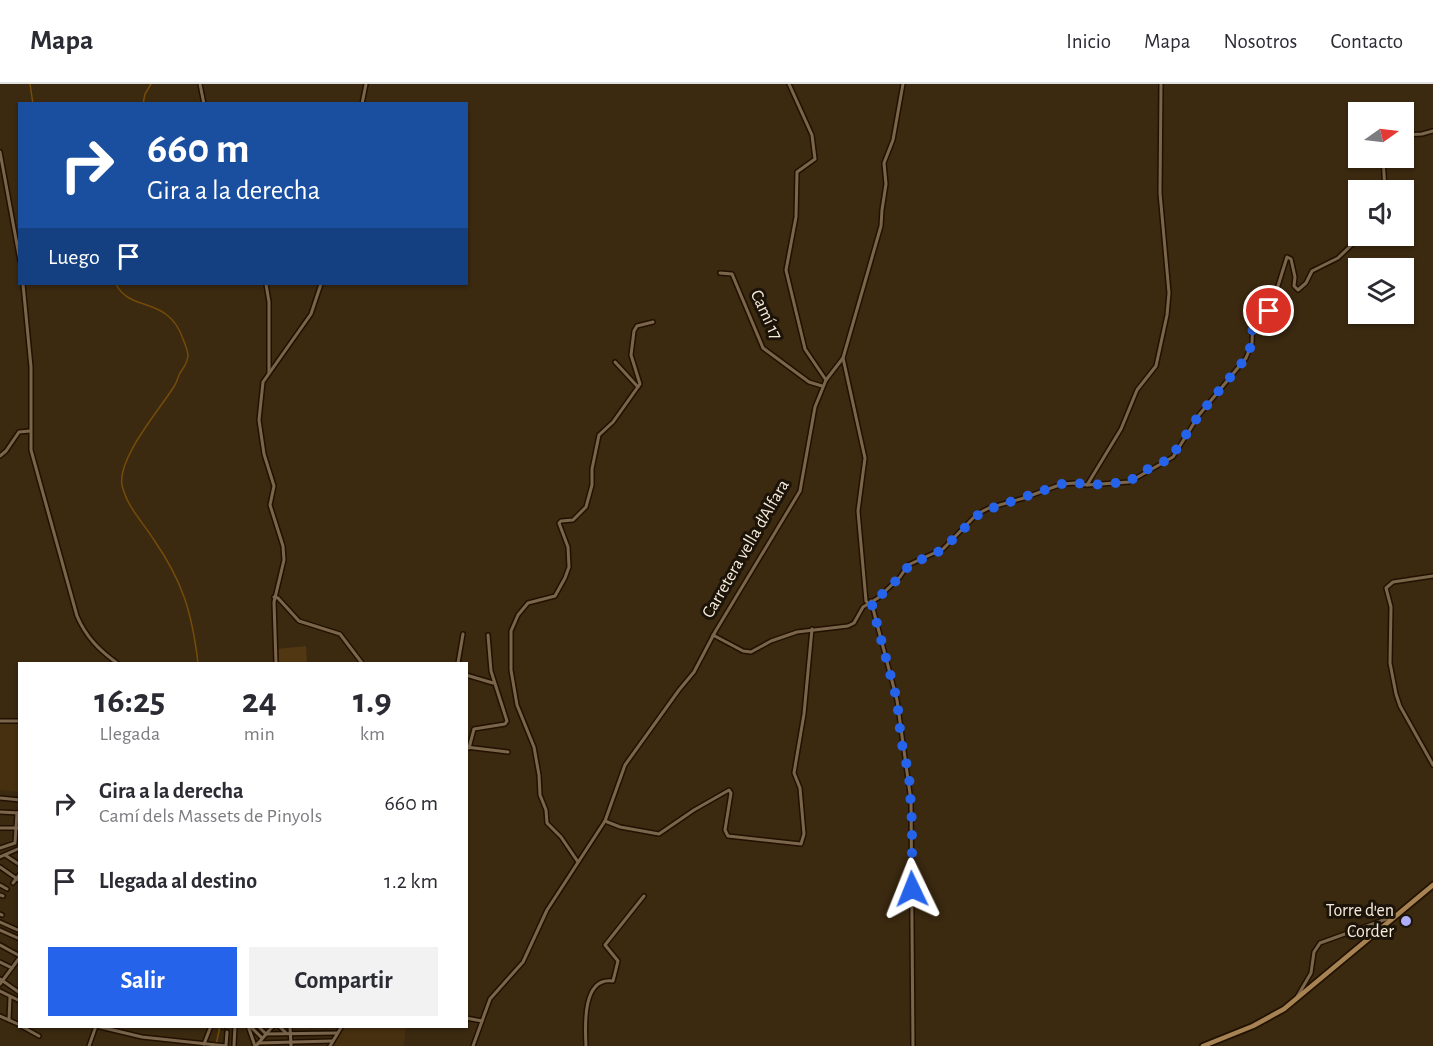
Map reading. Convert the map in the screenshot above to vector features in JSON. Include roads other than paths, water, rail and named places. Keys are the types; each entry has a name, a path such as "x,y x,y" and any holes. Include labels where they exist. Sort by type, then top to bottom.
{"main road":[{"path":"1203,1046 1262,1022 1298,998 1433,885"}],"street":[{"path":"200,84 203,102"},
{"path":"362,102 366,84"},
{"path":"789,84 812,135 815,159 797,172 796,217 786,270 806,349 826,380"},
{"name":"Carretera vella d'Alfara","path":"473,1046 490,999 523,962 547,910 605,821 626,765 694,672 713,635 800,491 815,407 822,386 843,358 881,226 886,184 884,163 893,140 903,84"},
{"path":"1087,485 1121,429 1137,390 1156,366 1167,315 1169,293 1160,193 1161,84"},
{"path":"1414,134 1433,130"},
{"path":"0,152 18,250"},
{"path":"713,635 743,651 751,652 778,638 812,629 852,625 861,608 878,598 911,563 943,549 981,512 1062,484 1087,485 1132,481 1151,467 1170,459 1199,415 1246,358 1252,343 1253,321 1269,311 1280,284 1285,259 1289,257 1291,259 1294,286 1298,290 1306,283 1312,271 1338,258 1351,246"},
{"name":"Camí 17","path":"720,273 732,273 763,348 809,382 822,386"},
{"path":"23,285 31,367 31,450 81,627 94,645 116,662"},
{"path":"266,285 269,302 269,373"},
{"path":"276,662 274,597 284,560 283,546 270,506 274,486 264,454 259,420 263,382 311,314 321,285"},
{"path":"578,862 560,834 547,822 546,810 540,795 534,747 516,703 511,667 511,631 515,620 527,604 555,596 565,578 569,569 568,547 561,532 560,522 572,520 586,507 592,484 592,469 599,435 612,423 640,383 631,355 634,329 639,325 653,322"},
{"path":"843,358 865,458 858,512 866,601 870,602 897,700 901,740 909,775 912,823 913,1046"},
{"path":"615,362 638,387"},
{"path":"0,456 19,432 30,431"},
{"path":"1433,576 1393,582 1386,588 1391,607 1390,663 1396,694 1400,706 1433,765"},
{"path":"274,597 278,598 299,621 340,634 361,662"},
{"path":"605,821 620,827 659,834 729,790 731,793 725,830 728,836 801,844 804,834 800,788 794,773 804,714 812,629"},
{"path":"458,662 463,634"},
{"path":"488,636 490,669 507,723 474,729 468,747 508,752"},
{"path":"468,676 494,683"},
{"path":"0,721 18,720"},
{"path":"0,798 18,800"},
{"path":"0,812 18,813 15,843 0,848"},
{"path":"0,828 17,828"},
{"path":"0,857 18,849"},
{"path":"5,855 18,864"},
{"path":"0,867 18,880 13,884"},
{"path":"0,885 7,889"},
{"path":"586,1046 587,1003 590,993 600,983 607,980 613,981 618,961 605,945 644,896"},
{"path":"1298,998 1312,969 1315,950 1326,940 1389,918 1391,920"},
{"path":"0,921 18,930"},
{"path":"0,930 18,938"},
{"path":"0,945 18,956"},
{"path":"18,960 1,982 18,992"},
{"path":"0,962 12,968"},
{"path":"0,991 18,1000"},
{"path":"9,1020 10,997"},
{"path":"0,1016 18,1025"},
{"path":"468,1018 483,1021"},
{"path":"25,1028 39,1036"},
{"path":"89,1046 95,1028"},
{"path":"104,1028 142,1037 220,1046 226,1046 232,1029"},
{"path":"204,1044 210,1028"},
{"path":"250,1028 256,1045"},
{"path":"251,1028 262,1038"},
{"path":"260,1028 266,1034 336,1034"},
{"path":"256,1045 269,1028"},
{"path":"282,1028 289,1034"},
{"path":"290,1028 291,1044"},
{"path":"256,1045 331,1044 340,1028"},
{"path":"232,1029 234,1046"}],"waterway":[{"path":"30,84 33,102"},
{"path":"143,102 151,84"},
{"path":"117,285 130,299 159,310 168,316 176,325 188,352 187,361 175,385 141,433 126,461 122,474 122,485 131,507 164,555 185,598 198,662"},
{"path":"216,1045 220,1028"}],"place":[{"name":"Torre d'en Corder","path":"1406,921"}]}
